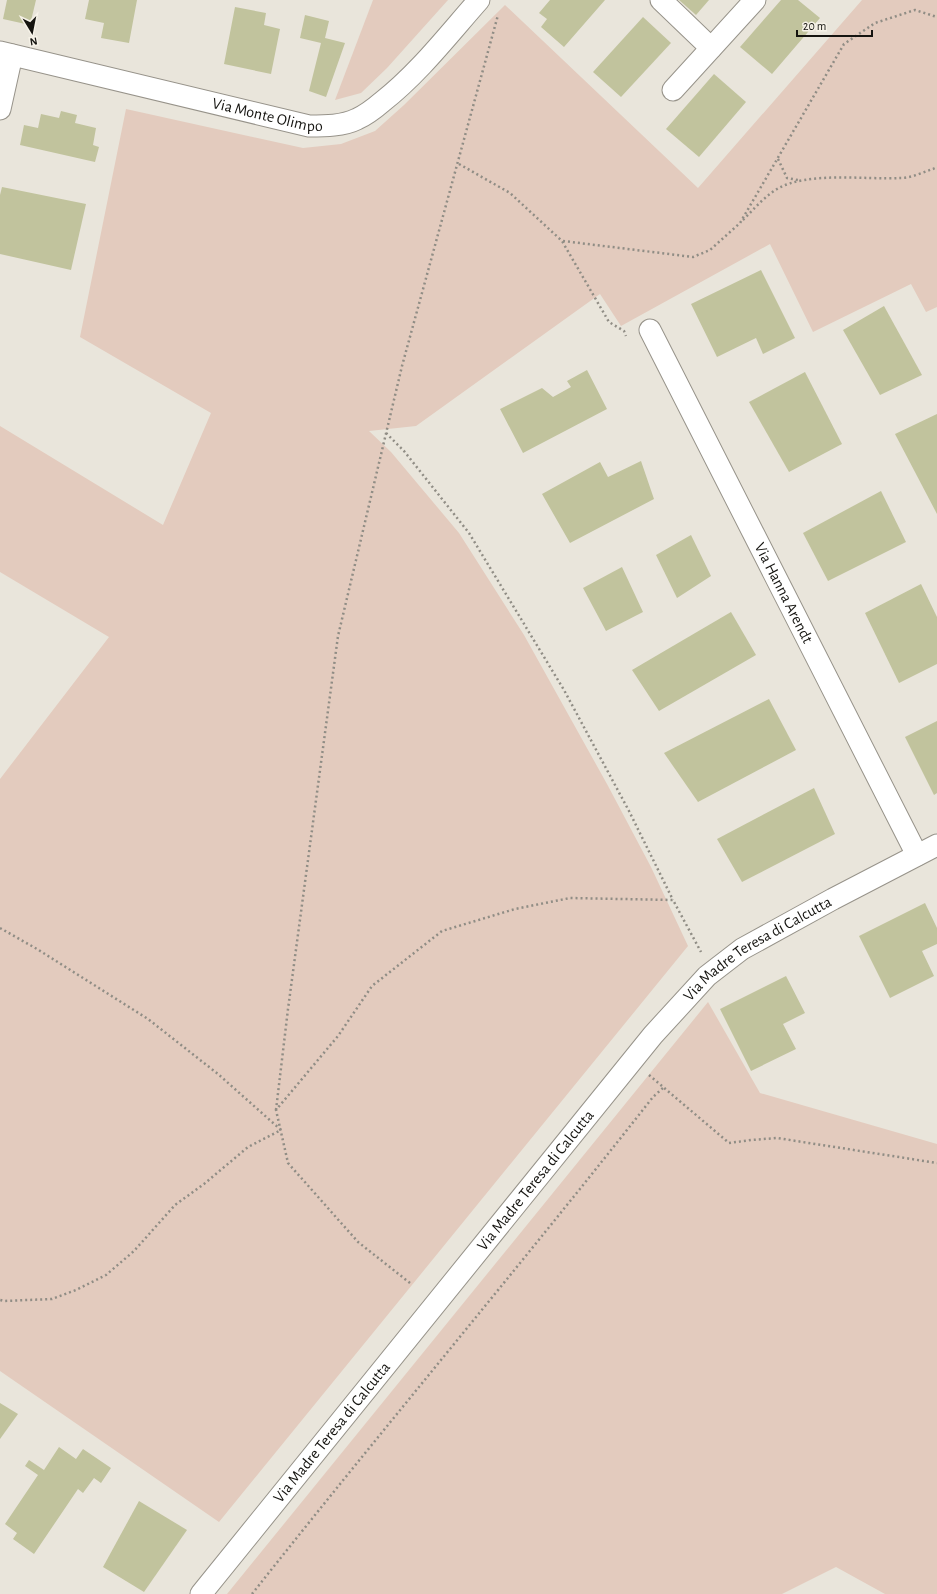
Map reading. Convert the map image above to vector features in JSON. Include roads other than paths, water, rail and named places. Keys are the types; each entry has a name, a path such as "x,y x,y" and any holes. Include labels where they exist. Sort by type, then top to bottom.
{"street":[{"name":"Via Monte Olimpo","path":"0,109 6,53 309,126 341,124 357,119 395,92 479,0"},
{"path":"661,0 711,48"},
{"path":"672,90 755,0"},
{"name":"Via Hanna Arendt","path":"650,330 917,855"},
{"name":"Via Madre Teresa di Calcutta","path":"201,1594 653,1035 707,976 742,949 833,899 937,845"}]}
